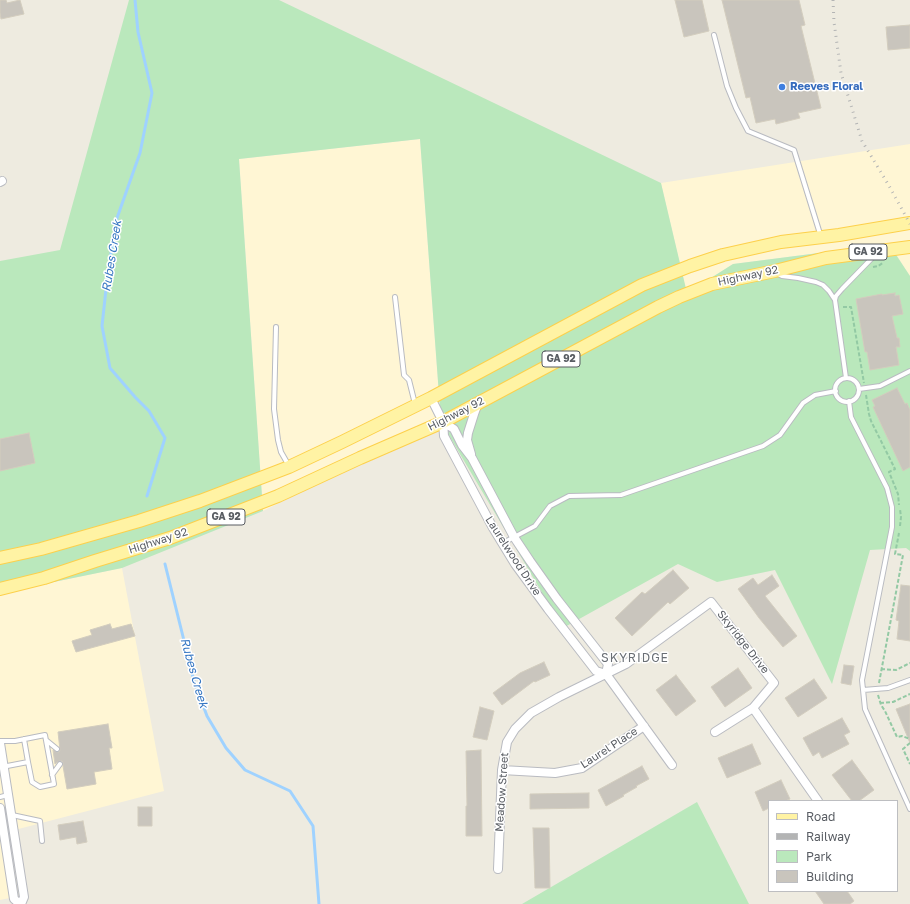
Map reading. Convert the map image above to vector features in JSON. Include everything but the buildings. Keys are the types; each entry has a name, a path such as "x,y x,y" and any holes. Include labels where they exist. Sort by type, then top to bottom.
{"main road":[{"name":"GA 92","path":"0,558 42,549 140,521 200,501 289,467 416,406 642,285 690,266 723,255 781,242 910,223"},
{"path":"821,237 826,258"},
{"name":"Highway 92","path":"2,590 170,538 278,496 443,422 658,307 712,284 775,271 826,258 910,247"}],"street":[{"name":"Laurelwood Drive","path":"431,398 443,422 444,436 515,564 530,586 596,671 606,674 672,765"},
{"name":"Laurelwood Drive","path":"472,458 468,433 479,403"},
{"name":"Laurelwood Drive","path":"443,422 454,429 462,445 472,458 514,537 557,599 608,664 606,674"},
{"name":"Skyridge Drive","path":"606,674 626,664 711,602 774,683 753,708 715,732"},
{"name":"Meadow Street","path":"498,869 502,770 506,742 515,729 531,713 606,674"},
{"path":"753,708 817,800"},
{"name":"Laurel Place","path":"502,770 555,773 582,768 644,726"},
{"path":"0,742 4,796 12,815 24,897 20,904 14,898 0,808"}],"lane":[{"path":"714,35 728,86 736,108 748,130 794,150 821,237"},
{"path":"834,300 842,289 880,251"},
{"path":"775,271 782,276 816,282 823,285 829,291 834,300 846,378"},
{"path":"395,297 404,375 409,380 416,406"},
{"path":"276,327 274,409 281,452 289,467"},
{"path":"859,389 880,386 909,373"},
{"path":"846,378 851,378 854,380 859,389 857,396 850,401 842,400 837,395 836,391 837,383 846,378"},
{"path":"503,544 535,526 550,506 569,496 622,495 764,446 780,435 803,403 815,396 836,391"},
{"path":"850,401 850,417 887,488 892,506 892,527 862,680 865,709 910,809"},
{"path":"863,690 888,688 910,680"},
{"path":"0,742 15,741 24,739 45,735 54,784 40,787 32,782 24,739"},
{"path":"46,740 57,749"},
{"path":"2,767 28,762"},
{"path":"52,775 60,764"},
{"path":"12,815 40,821 42,841"}],"path":[{"path":"870,268 883,263"},
{"path":"841,300 843,308 851,307 869,414 895,469 889,472 898,494 901,517 895,554 903,555 881,669 878,695 880,703 897,737 902,736 910,739"},
{"path":"881,669 896,670 910,663"},
{"path":"880,703 893,702 910,694"},
{"path":"910,743 903,749 910,764"}],"shaded area":[{"path":"420,139 441,422 263,511 239,159"},
{"path":"910,144 910,276 888,244 733,264 687,294 661,183"},
{"path":"122,568 164,791 7,832 20,896 0,900 0,593"}],"green space":[{"path":"129,0 279,0 661,183 687,293 733,264 889,244 910,276 910,551 906,548 870,550 832,684 775,570 717,582 678,564 563,628 441,422 420,139 239,159 263,511 122,568 0,593 0,261 60,250"},
{"path":"697,802 749,904 522,904"}],"waterway":[{"name":"Rubes Creek","path":"135,0 138,32 152,93 140,153 117,218 108,271 102,326 110,368 149,411 165,438 147,496"},
{"name":"Rubes Creek","path":"165,564 194,681 207,716 226,748 245,770 290,791 313,826 319,904"}],"railway":[{"path":"833,0 834,22 841,73 862,141 910,224"}],"place":[{"name":"Reeves Floral","path":"782,87"}],"district":[{"name":"SKYRIDGE","path":"635,658"}]}
